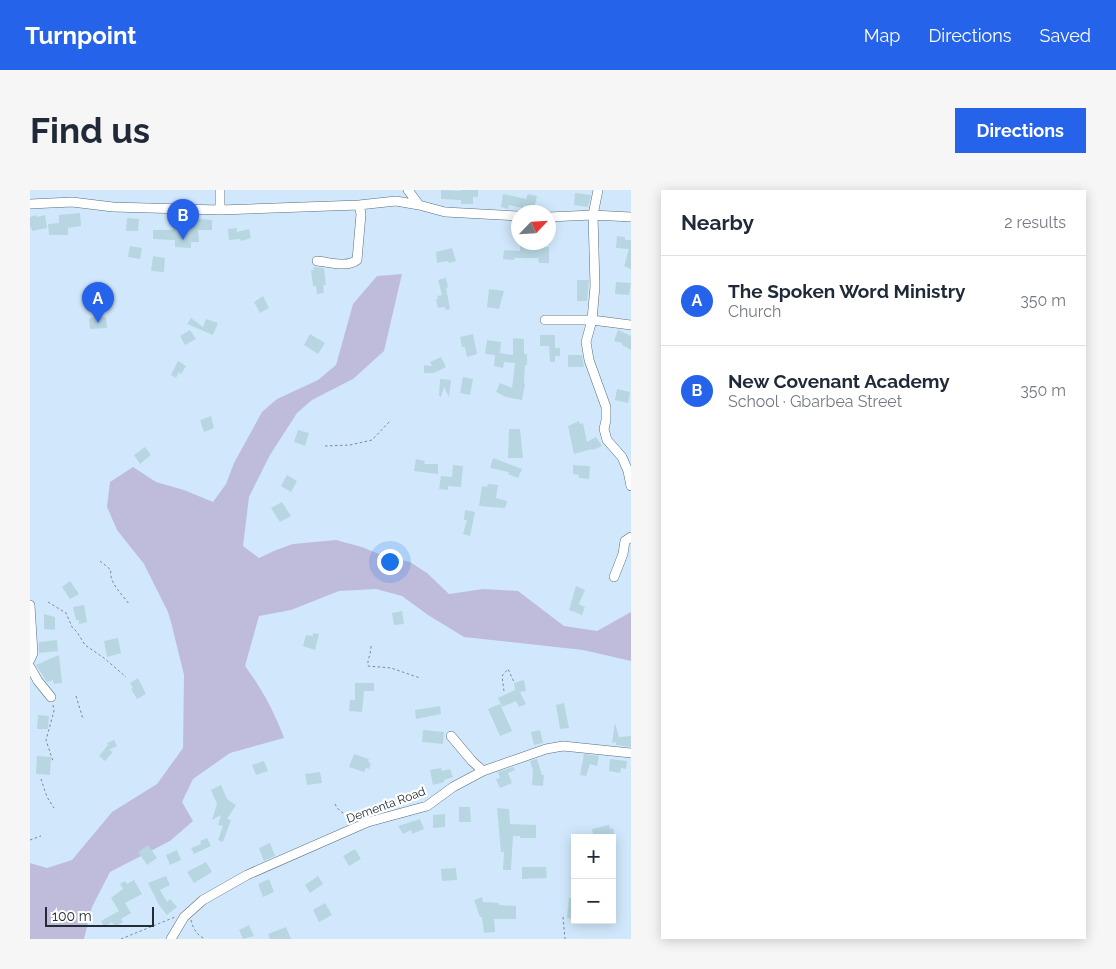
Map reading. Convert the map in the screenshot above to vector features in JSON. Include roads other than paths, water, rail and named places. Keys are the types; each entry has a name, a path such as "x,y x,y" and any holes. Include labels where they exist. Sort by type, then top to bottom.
{"street":[{"path":"220,190 220,210"},
{"path":"408,190 418,205"},
{"path":"598,190 593,215 595,286 592,320 586,342 589,360 606,407 604,429 607,440 622,457 628,471 631,486"},
{"path":"30,204 72,202 113,207 220,210 359,205 396,201 445,212 511,216"},
{"path":"317,261 345,264 353,263 357,260 361,214 359,205"},
{"path":"556,217 593,215 631,217"},
{"path":"545,320 592,320 631,325"},
{"path":"614,577 623,554 625,541 631,537"},
{"path":"30,605 32,654 30,660"},
{"path":"30,667 51,697"},
{"path":"451,736 483,771"},
{"name":"Dementa Road","path":"171,939 184,917 203,900 247,875 368,822 427,806 452,787 483,771 546,749 563,746 631,753"}],"place":[{"name":"New Covenant Academy","path":"183,240"},
{"name":"The Spoken Word Ministry","path":"98,323"}]}
